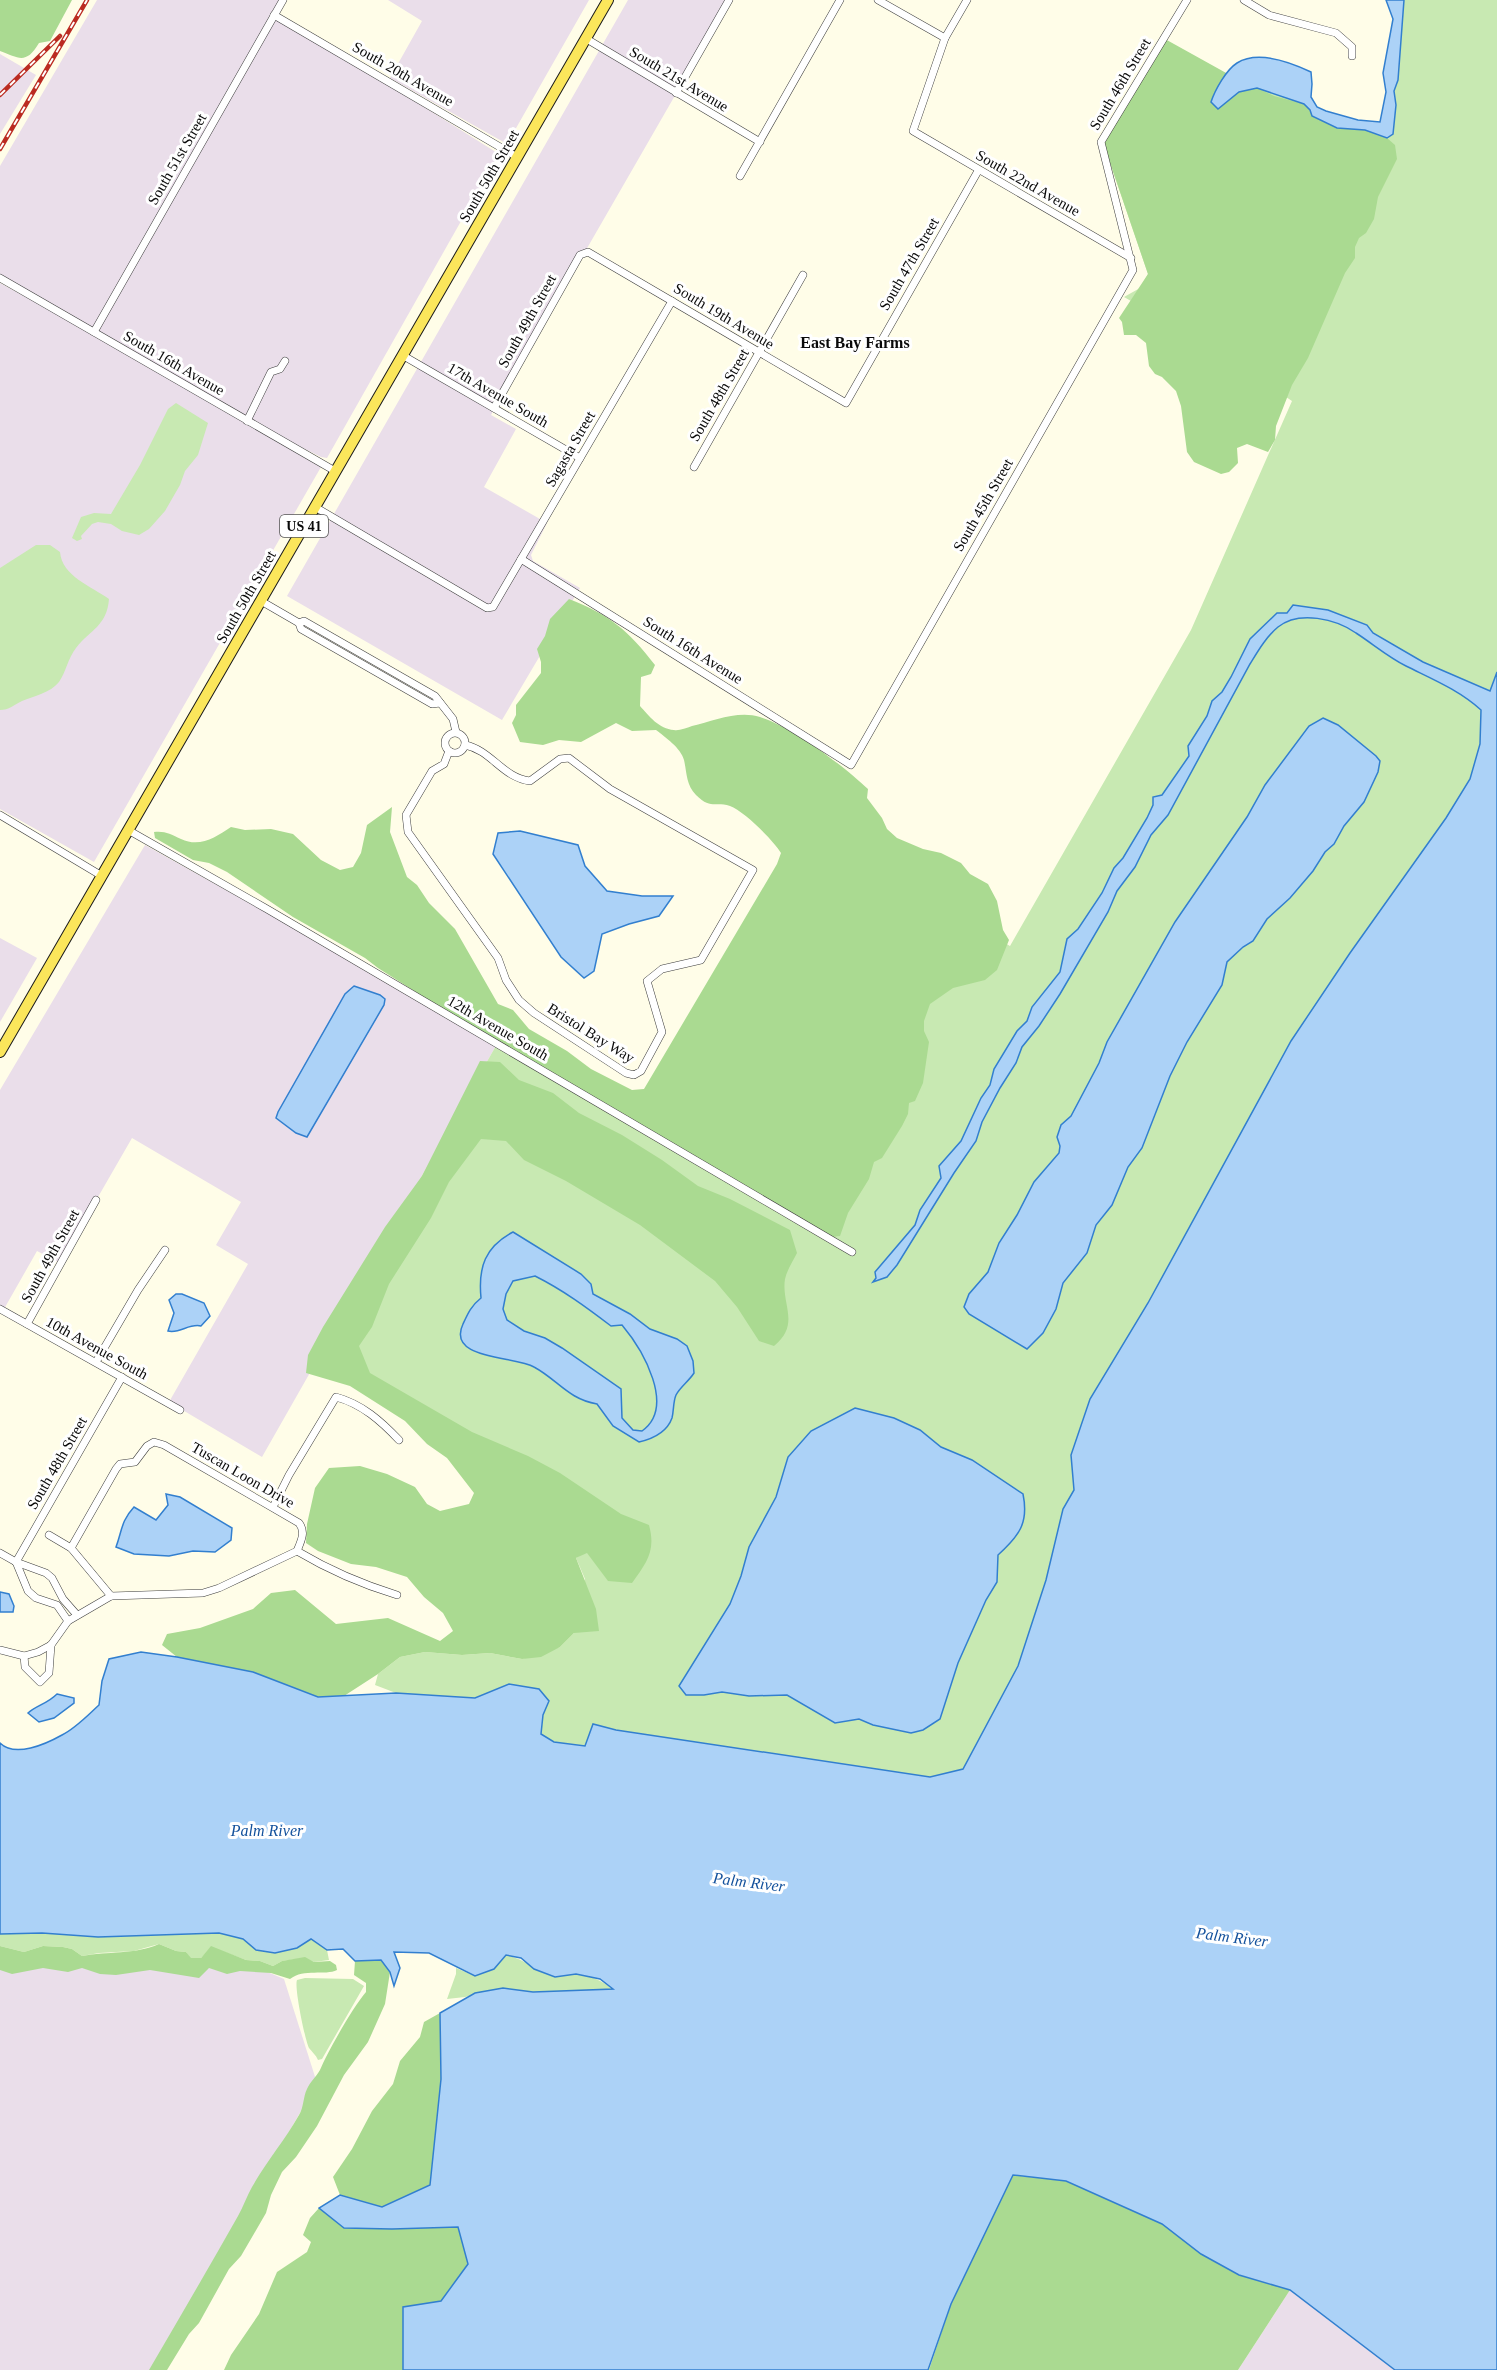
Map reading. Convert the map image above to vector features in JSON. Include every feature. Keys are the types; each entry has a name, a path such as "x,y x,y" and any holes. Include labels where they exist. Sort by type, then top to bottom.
{"main road":[{"name":"South 50th Street","path":"0,1053 608,0"}],"street":[{"name":"South 51st Street","path":"94,332 283,0"},
{"path":"676,93 729,0"},
{"path":"740,177 840,0"},
{"path":"878,0 945,38 967,0"},
{"name":"South 46th Street","path":"1131,258 1101,142 1187,0"},
{"path":"1244,0 1269,15 1336,33 1352,47 1352,56"},
{"name":"South 20th Avenue","path":"274,15 517,157"},
{"name":"South 21st Avenue","path":"585,38 760,142"},
{"name":"South 22nd Avenue","path":"945,38 913,131 978,171 1131,258"},
{"name":"South 47th Street","path":"846,403 978,171"},
{"name":"South 19th Avenue","path":"588,252 846,403"},
{"name":"South 49th Street","path":"494,408 578,257 588,252"},
{"name":"South 45th Street","path":"851,765 1133,270 1131,258"},
{"name":"South 48th Street","path":"694,467 803,274"},
{"name":"South 16th Avenue","path":"0,278 335,471"},
{"name":"Sagasta Street","path":"315,507 489,608 493,607 672,301"},
{"name":"17th Avenue South","path":"402,355 580,458"},
{"path":"247,421 271,372 280,369 285,362"},
{"name":"South 16th Avenue","path":"521,559 851,765"},
{"path":"261,601 299,623 301,629 357,662 432,704 440,703 453,719 456,732"},
{"path":"456,732 462,735 465,745 459,752 449,751 445,746 445,739 449,734 456,732"},
{"name":"Bristol Bay Way","path":"449,751 444,764 432,771 406,815 408,832 498,958 506,980 519,999 534,1012 626,1073 633,1075 641,1071 662,1032 647,981 662,969 701,960 753,870 610,789 569,758 560,759 530,781 521,780 502,769 489,756 465,745"},
{"path":"0,815 102,876"},
{"name":"12th Avenue South","path":"128,830 852,1252"},
{"name":"South 49th Street","path":"27,1324 96,1200"},
{"path":"96,1362 138,1290 165,1250"},
{"name":"10th Avenue South","path":"0,1309 180,1410"},
{"name":"South 48th Street","path":"16,1562 122,1377"},
{"path":"273,1507 289,1475 336,1397 350,1401 380,1420 399,1440"},
{"name":"Tuscan Loon Drive","path":"71,1548 116,1469 120,1464 135,1462 147,1446 154,1442 164,1445 299,1523 303,1527 303,1536 297,1551"},
{"path":"49,1535 71,1548 111,1596"},
{"path":"24,1656 25,1667 40,1682 49,1673 51,1646 68,1620 111,1596 202,1593 219,1588 297,1551 324,1568 366,1586 397,1595"},
{"path":"0,1553 52,1578 77,1615"},
{"path":"16,1562 28,1591 36,1598 51,1602 61,1609 68,1620"},
{"path":"51,1602 60,1593"},
{"path":"0,1650 24,1656 51,1646"}],"shaded area":[{"path":"97,0 282,0 93,331 0,276 0,166"},
{"path":"388,0 589,0 507,144 390,78 422,21"},
{"path":"628,0 730,0 491,415 516,429 484,487 547,523 531,555 533,561 580,588 502,720 287,596"},
{"path":"275,19 373,75 499,154 327,458 254,424 96,332"},
{"path":"0,54 36,75 0,134"},
{"path":"0,283 85,329 321,467 94,862 0,809"},
{"path":"145,845 404,989 497,1044 262,1457 169,1402 248,1264 216,1245 241,1202 132,1138 60,1263 37,1251 4,1309 0,1307 0,1090"},
{"path":"0,938 37,958 0,1022"},
{"path":"0,1955 244,1962 284,1979 317,2083 153,2370 0,2370"},
{"path":"1290,2290 1395,2370 1238,2370"}],"green space":[{"path":"0,0 72,0 50,41 39,43 30,55 22,58 0,51"},
{"path":"1404,0 1497,0 1497,858 963,1769 930,1777 616,1730 594,1724 585,1746 554,1742 541,1735 543,1715 549,1701 509,1684 475,1698 396,1693 375,1685 378,1674 400,1657 425,1652 462,1655 490,1653 522,1659 560,1647 574,1633 585,1579 576,1558 587,1552 627,1549 316,1362 497,1044 693,1156 865,861 1010,946 1191,630 1292,401 1208,345 1124,297 1140,288 1148,274 1103,142 1228,74 1387,138 1393,134 1396,105 1394,91 1398,80"},
{"path":"1165,39 1228,74 1215,92 1218,108 1239,92 1257,88 1274,96 1304,104 1337,128 1365,130 1387,138 1395,145 1397,159 1378,197 1374,219 1366,233 1359,238 1355,247 1355,258 1345,273 1308,358 1292,385 1276,426 1275,440 1268,452 1247,444 1237,448 1238,463 1229,472 1221,474 1194,462 1187,452 1181,406 1176,391 1149,366 1146,343 1136,335 1124,335 1119,318 1148,274 1103,142"},
{"path":"176,403 208,423 198,455 185,471 165,511 149,529 139,535 122,531 111,524 98,522 92,524 81,536 82,539 77,541 72,538 81,517 94,513 111,514 140,465 168,409"},
{"path":"36,545 50,545 60,552 66,568 72,574 109,599 108,608 101,622 73,652 55,686 47,692 0,710 0,568"},
{"path":"569,599 596,611 617,625 636,642 655,665 651,674 641,677 640,706 659,725 678,730 726,717 752,715 787,729 831,758 868,789 867,798 887,829 897,838 923,849 941,853 961,863 970,874 988,884 997,901 1003,930 1009,940 997,970 985,980 953,988 930,1004 924,1021 924,1031 929,1042 923,1083 915,1101 909,1103 908,1114 902,1126 882,1158 874,1162 869,1179 848,1213 840,1236 832,1237 430,1001 365,958 293,917 227,872 209,863 193,860 155,838 154,832 162,832 188,841 201,842 214,838 231,827 245,830 271,829 293,834 321,860 340,870 353,867 361,853 367,825 392,807 390,832 407,877 417,885 429,903 455,929 498,1004 513,1010 529,1029 567,1051 591,1069 632,1090 644,1089 777,864 781,853 758,827 736,809 725,805 709,804 701,800 689,783 680,751 656,730 632,731 616,723 581,742 559,740 543,745 520,742 512,723 516,715 516,705 541,673 541,662 537,649 545,636 550,619"},
{"path":"480,1061 500,1062 519,1080 553,1093 579,1113 622,1135 698,1186 730,1199 790,1230 797,1253 785,1279 787,1330 774,1346 759,1341 737,1307 715,1281 640,1225 566,1181 524,1160 506,1141 481,1139 449,1182 431,1218 389,1284 372,1327 359,1346 370,1373 472,1432 528,1456 560,1473 621,1514 649,1525 651,1549 646,1562 632,1583 608,1581 587,1553 576,1558 596,1609 599,1631 574,1633 560,1647 541,1657 522,1659 490,1653 462,1655 425,1652 400,1657 344,1696 318,1697 253,1672 177,1657 162,1645 167,1634 200,1628 253,1609 271,1593 295,1590 336,1624 388,1618 440,1641 453,1631 443,1613 424,1597 407,1577 376,1567 351,1564 318,1551 306,1543 307,1524 315,1488 329,1468 360,1466 387,1474 415,1487 427,1504 440,1511 469,1504 474,1493 447,1458 427,1444 405,1421 350,1386 306,1373 308,1355 323,1327 385,1227 422,1176"},
{"path":"42,1933 98,1937 219,1933 243,1939 256,1950 297,1948 311,1939 327,1950 329,1960 314,1962 305,1958 282,1961 273,1966 260,1961 246,1960 211,1947 201,1958 190,1958 186,1952 176,1951 159,1944 134,1951 82,1956 72,1949 63,1947 43,1946 24,1952 0,1946 0,1934"},
{"path":"159,1944 176,1951 186,1952 191,1958 201,1958 211,1946 246,1960 260,1961 273,1966 282,1961 305,1957 314,1962 330,1961 336,1965 337,1970 302,1974 290,1979 271,1973 240,1971 227,1974 209,1968 199,1978 150,1970 116,1975 100,1974 82,1968 68,1972 43,1968 12,1974 0,1970 0,1946 24,1952 43,1946 63,1947 72,1949 82,1956 131,1951"},
{"path":"506,1955 552,1976 575,1974 586,1976 601,1981 614,1990 533,1992 503,1988 447,1999 456,1968 475,1976 494,1969"},
{"path":"381,1960 390,1972 385,2004 368,2042 344,2075 317,2126 296,2157 282,2172 271,2195 266,2213 241,2256 229,2269 199,2323 189,2334 167,2370 149,2370 238,2216 252,2187 299,2115 308,2086 320,2070 348,2018 366,1992 366,1983 354,1975 355,1961"},
{"path":"305,1978 353,1979 364,1986 322,2059 318,2060 307,2043 298,2002 297,1980"},
{"path":"440,2013 441,2079 430,2185 382,2207 340,2195 333,2177 352,2149 372,2111 393,2084 400,2061 420,2037 424,2022"},
{"path":"1012,2175 1066,2181 1162,2224 1201,2254 1239,2275 1290,2290 1238,2370 929,2370 951,2304"},
{"path":"319,2208 345,2228 392,2229 458,2226 468,2264 405,2354 403,2370 224,2370 231,2355 259,2314 277,2272 307,2252 311,2242 303,2235 310,2218"}],"water":[{"path":"1386,0 1404,0 1398,80 1394,91 1396,105 1393,134 1387,138 1365,130 1337,128 1312,116 1304,104 1257,88 1239,92 1218,109 1211,102 1221,81 1237,63 1245,59 1275,59 1311,72 1311,97 1317,107 1358,120 1380,122 1386,92 1383,73 1393,19"},
{"name":"Palm River","path":"1293,605 1328,610 1367,625 1373,633 1423,662 1490,691 1497,672 1497,2370 1395,2370 1290,2290 1239,2275 1201,2254 1162,2224 1066,2181 1013,2175 951,2304 928,2370 403,2370 403,2307 441,2301 468,2264 458,2227 344,2228 319,2208 340,2195 382,2207 430,2185 441,2079 440,2013 475,1993 503,1988 533,1992 613,1989 600,1979 576,1974 555,1977 534,1969 521,1958 506,1955 494,1969 475,1976 429,1953 394,1952 400,1968 394,1986 390,1972 381,1960 355,1961 343,1949 327,1950 311,1939 297,1948 275,1953 256,1950 243,1939 219,1933 98,1937 42,1933 0,1934 0,1743 14,1749 31,1748 67,1732 99,1705 102,1681 109,1659 141,1652 253,1672 318,1697 396,1693 475,1698 509,1684 539,1689 549,1701 543,1715 541,1734 554,1742 585,1746 593,1724 616,1730 930,1777 963,1769 1018,1666 1046,1580 1063,1509 1074,1490 1071,1455 1090,1399 1148,1303 1291,1041 1446,818 1470,779 1480,744 1481,710 1454,691 1387,655 1348,628 1317,618 1296,619 1278,627 1262,644 1250,664 1168,815 1151,835 1135,867 1117,891 1108,912 1060,994 1022,1047 1016,1063 982,1122 976,1141 897,1265 887,1277 873,1282 876,1278 875,1272 915,1225 920,1210 941,1178 939,1166 961,1141 981,1098 990,1085 994,1069 1017,1031 1027,1021 1032,1007 1060,972 1067,939 1078,929 1102,893 1114,868 1123,858 1147,818 1153,805 1153,797 1162,795 1189,756 1188,746 1207,716 1212,701 1222,692 1231,677 1250,639 1277,613 1287,613"},
{"path":"1323,718 1338,725 1380,761 1378,772 1364,802 1344,826 1334,844 1325,852 1313,871 1290,898 1267,919 1253,941 1227,962 1222,985 1187,1042 1170,1076 1142,1148 1128,1167 1112,1205 1096,1225 1087,1253 1063,1283 1056,1309 1043,1333 1027,1349 969,1314 964,1307 969,1294 988,1272 999,1243 1034,1182 1059,1153 1060,1146 1057,1137 1061,1125 1071,1116 1099,1063 1107,1042 1175,922 1247,817 1265,785 1309,726"},
{"path":"520,831 578,845 585,866 607,891 642,896 673,896 659,916 602,934 594,971 584,978 561,957 493,854 498,833"},
{"path":"354,986 380,995 385,999 384,1005 307,1137 296,1133 276,1118 345,994"},
{"path":"513,1232 581,1274 591,1284 593,1294 630,1314 650,1329 677,1339 687,1346 693,1361 694,1373 676,1395 672,1418 663,1431 639,1442 613,1426 597,1404 571,1394 534,1367 485,1355 473,1351 464,1344 460,1336 463,1324 470,1310 481,1298 482,1267 490,1251","holes":["535,1276 611,1326 622,1325 639,1349 653,1378 656,1394 656,1408 652,1421 642,1431 633,1430 622,1418 621,1389 562,1348 545,1338 524,1331 507,1320 503,1309 506,1294 513,1281"]},
{"path":"176,1294 182,1294 204,1303 210,1316 201,1326 168,1331 174,1313 169,1300"},
{"path":"855,1408 894,1418 920,1430 941,1447 972,1460 1023,1494 1025,1513 1021,1528 1012,1542 998,1555 997,1582 986,1600 958,1663 940,1719 923,1730 911,1733 873,1725 859,1719 835,1723 787,1695 749,1696 722,1692 686,1695 679,1686 730,1604 749,1547 776,1497 788,1457 811,1431"},
{"path":"166,1494 180,1497 232,1528 231,1540 215,1552 193,1551 169,1556 134,1554 116,1547 124,1522 134,1507 156,1520 168,1505"},
{"path":"0,1592 9,1594 14,1606 13,1612 0,1612"},
{"path":"57,1694 74,1698 74,1703 54,1718 39,1722 28,1713 50,1700"}],"railway":[{"path":"0,149 87,0"},
{"path":"0,95 60,36"}],"district":[{"name":"East Bay Farms","path":"855,342"}]}
